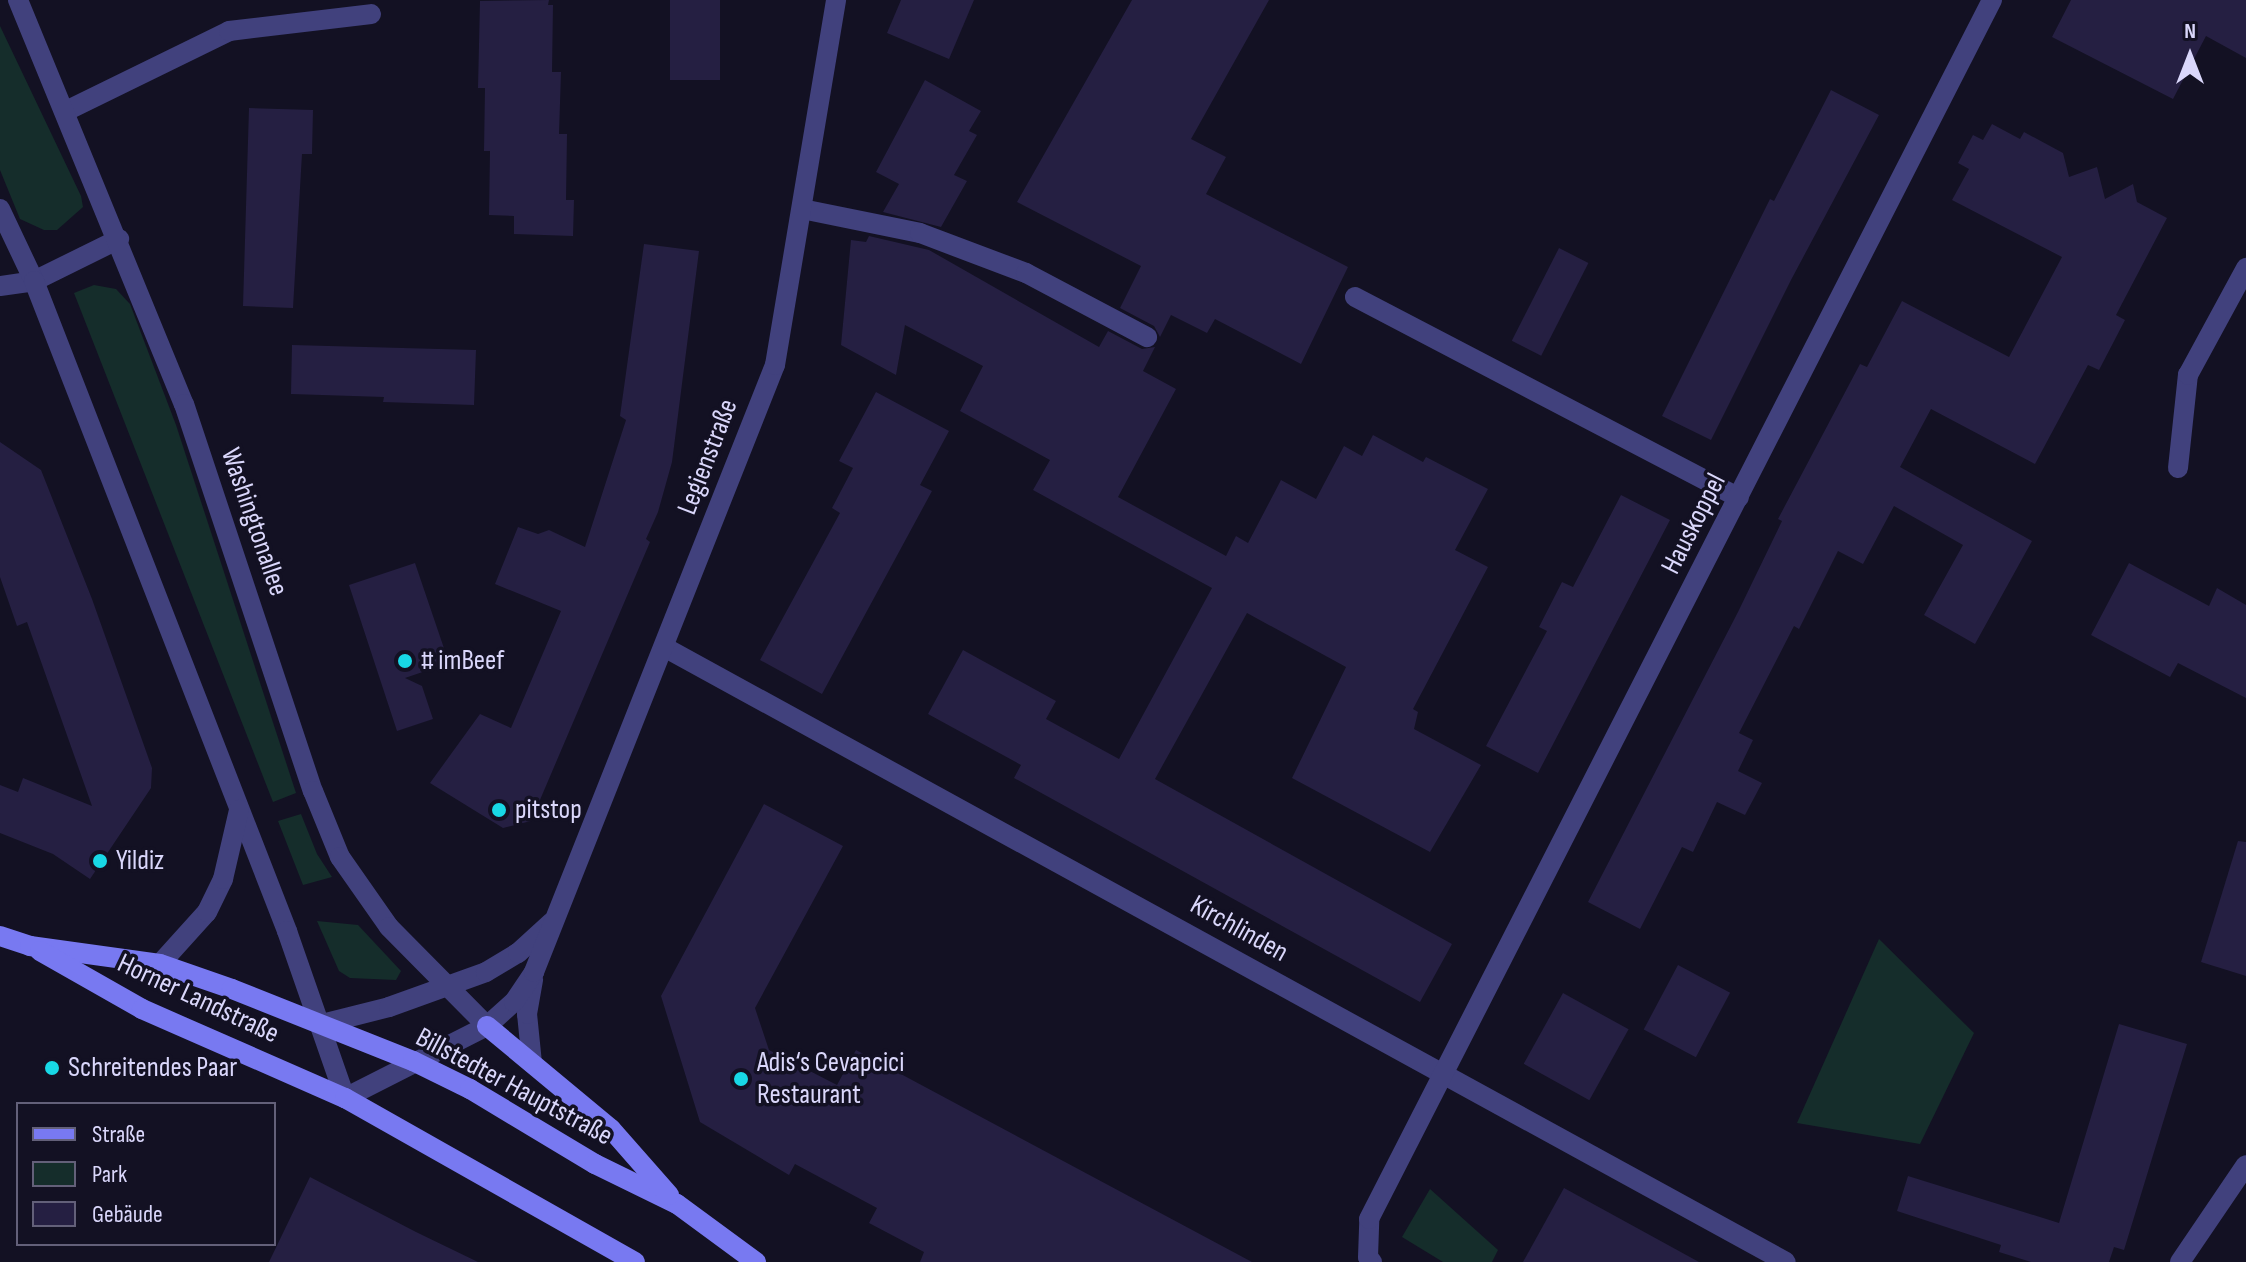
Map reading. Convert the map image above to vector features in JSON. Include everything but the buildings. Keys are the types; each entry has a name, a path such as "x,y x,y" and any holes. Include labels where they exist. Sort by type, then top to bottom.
{"main road":[{"name":"Horner Landstraße","path":"0,936 30,946 160,964 322,1024"},
{"name":"Horner Landstraße","path":"30,946 142,1009 345,1098"},
{"name":"Billstedter Hauptstraße","path":"322,1024 413,1061 470,1089 595,1164 677,1204 756,1262"},
{"name":"Billstedter Hauptstraße","path":"487,1026 611,1129 677,1204"},
{"path":"345,1098 635,1262"}],"street":[{"name":"Washingtonallee","path":"18,0 119,239 184,404 313,791 340,857 389,927 487,1026"},
{"name":"Legienstraße","path":"345,1098 487,1026 514,1002 534,972 775,365 836,0"},
{"name":"Hauskoppel","path":"1372,1262 1368,1257 1369,1219 1992,0"},
{"path":"66,111 229,31 371,14"},
{"path":"0,209 34,281 322,1024 345,1098"},
{"path":"802,209 920,233 1026,273 1147,337"},
{"path":"0,286 34,281 119,239"},
{"path":"2178,468 2188,375 2246,268"},
{"path":"1355,297 1739,498"},
{"name":"Kirchlinden","path":"664,647 1786,1262"},
{"path":"160,964 207,912 223,879 239,810"},
{"name":"Legienstraße","path":"322,1024 448,989 518,953 559,915"},
{"name":"Legienstraße","path":"532,1063 527,1014 534,972"},
{"path":"2180,1262 2246,1165"}],"green space":[{"path":"0,26 81,196 83,207 57,230 44,230 20,219 0,170"},
{"path":"94,285 116,289 130,304 176,425 296,793 273,802 74,293"},
{"path":"301,814 317,854 332,877 303,885 278,821"},
{"path":"317,921 358,925 401,971 396,980 350,978 339,971"},
{"path":"1879,939 1974,1033 1920,1144 1797,1123"},
{"path":"1430,1189 1498,1250 1492,1262 1443,1262 1402,1237"}],"place":[{"name":"# imBeef","path":"405,661"},
{"name":"pitstop","path":"499,810"},
{"name":"Yildiz","path":"100,861"},
{"name":"Schreitendes Paar","path":"52,1068"},
{"name":"Adis‘s Cevapcici Restaurant","path":"741,1079"}]}
